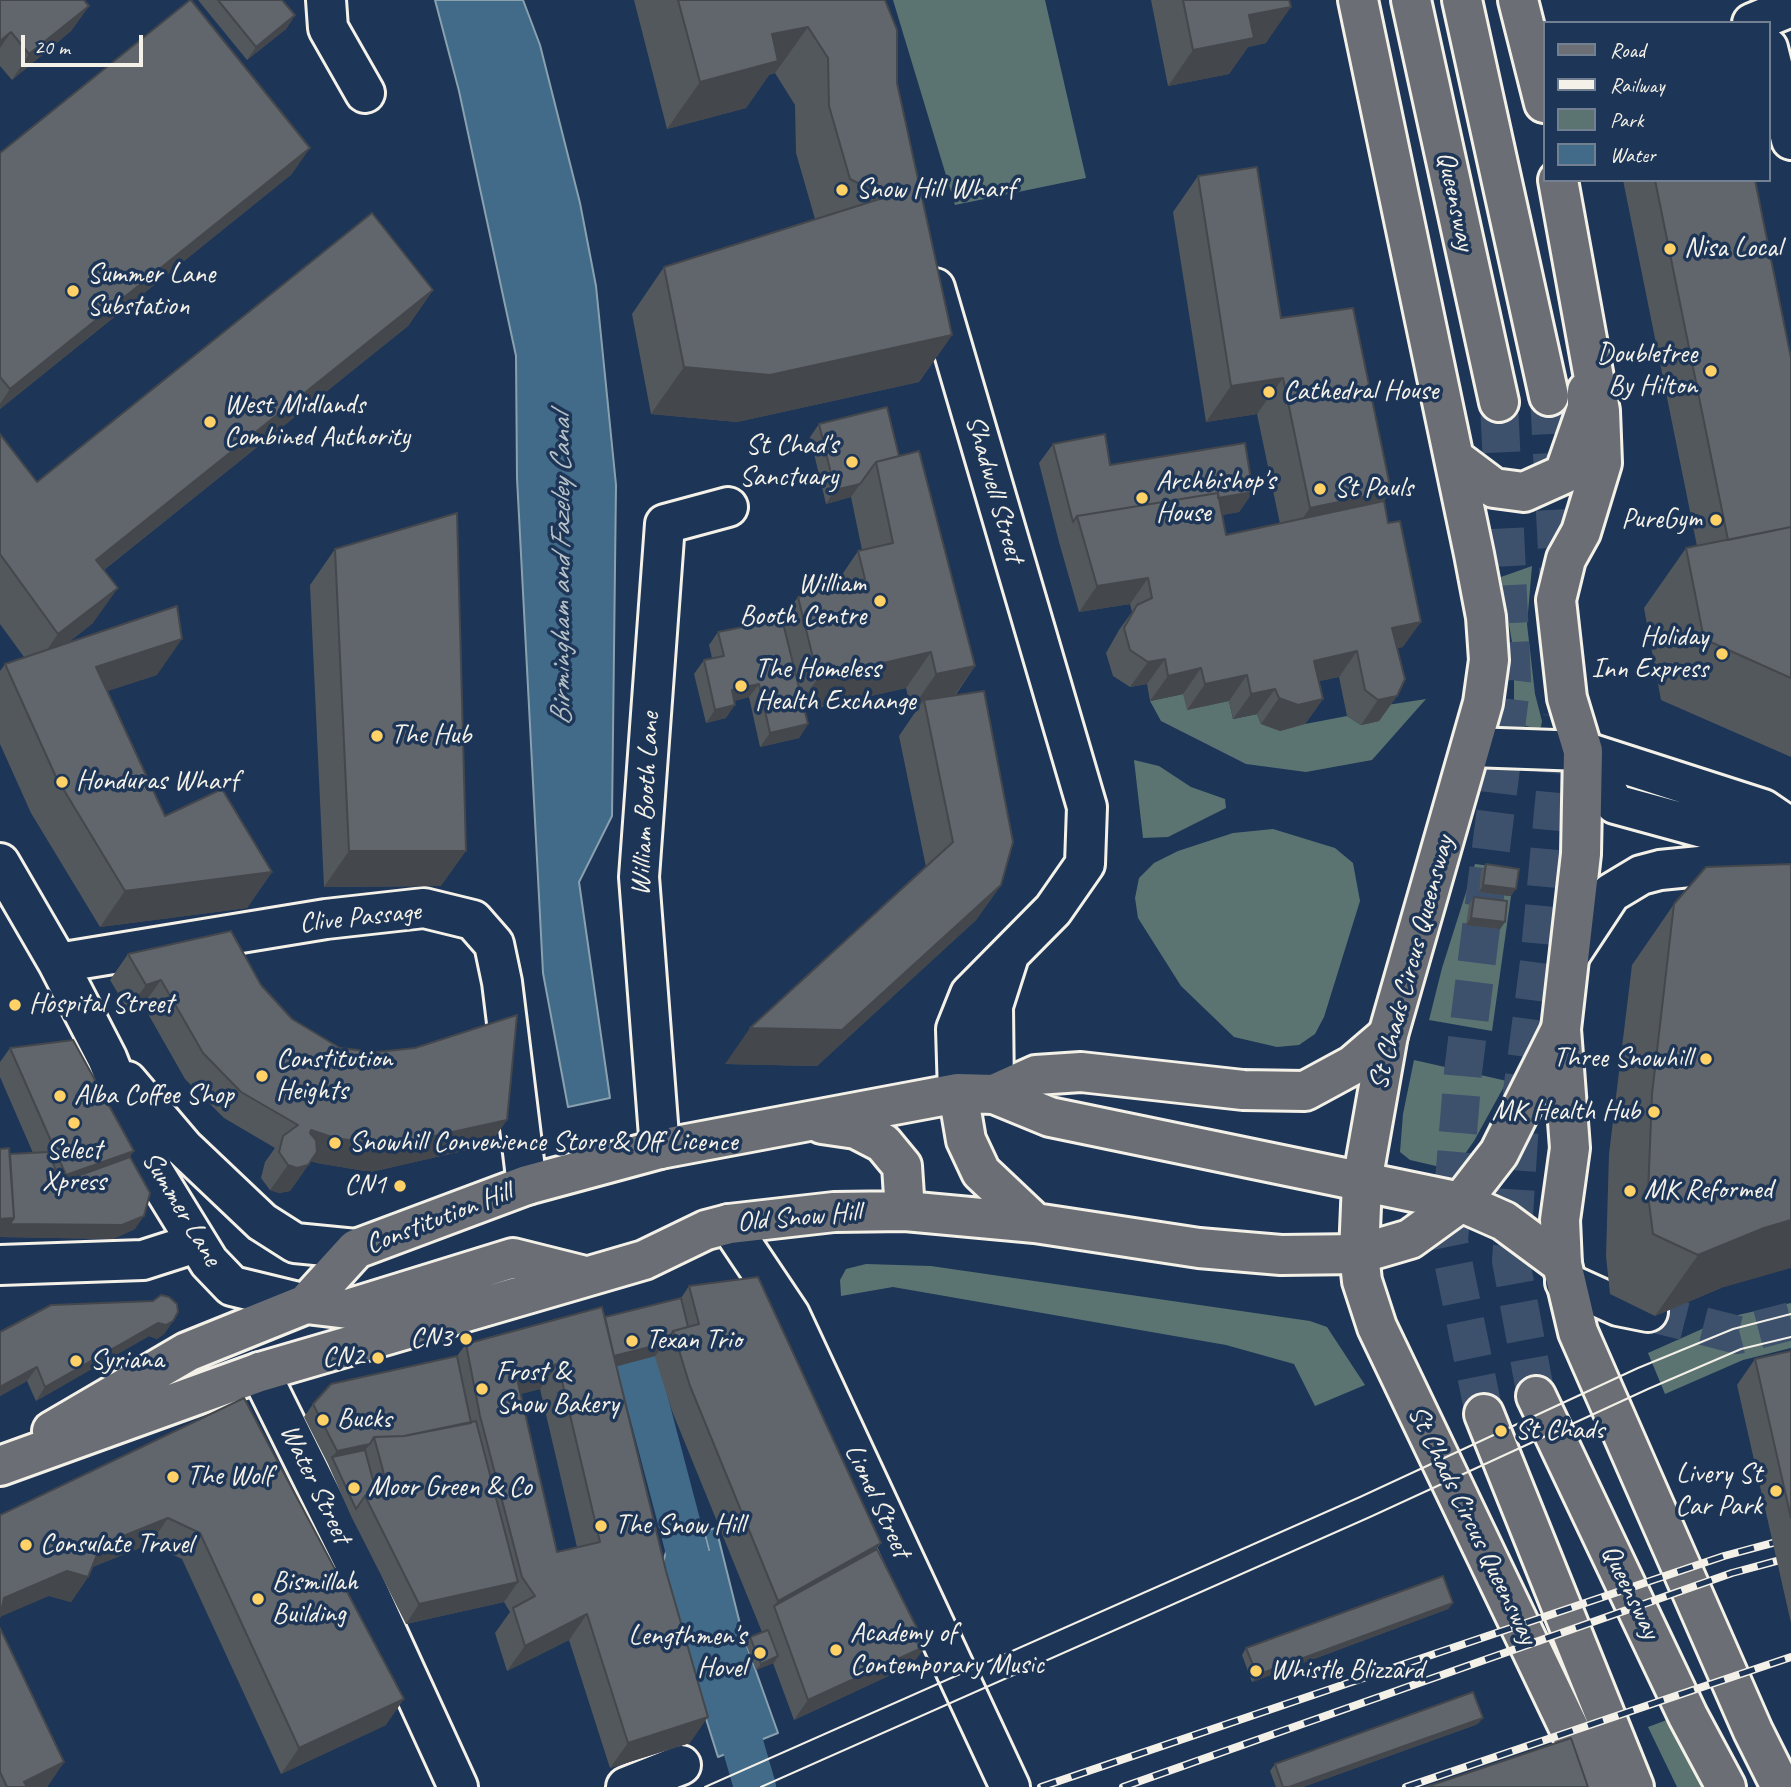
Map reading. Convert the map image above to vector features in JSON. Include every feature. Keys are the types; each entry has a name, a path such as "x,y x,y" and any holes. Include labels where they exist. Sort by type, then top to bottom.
{"main road":[{"name":"St Chads Circus Queensway","path":"1358,0 1486,617 1489,660 1483,704 1388,1035 1362,1182 1359,1254 1366,1298 1377,1326 1581,1752 1607,1787"},
{"name":"Queensway","path":"1411,0 1499,402"},
{"name":"Queensway","path":"1462,0 1549,396"},
{"path":"1518,0 1542,90"},
{"path":"1558,182 1600,411 1602,463 1581,532 1566,559 1556,600 1566,698 1583,751 1581,854 1561,1029 1570,1148 1560,1220 1564,1273 1578,1332 1753,1731 1781,1787"},
{"path":"1454,458 1494,488 1524,492 1563,474 1587,408 1588,344"},
{"path":"1359,1254 1410,1239 1461,1202 1499,1153 1561,1029"},
{"path":"660,1149 976,1094 1036,1075 1082,1072 1243,1090 1305,1091 1353,1065 1388,1035"},
{"path":"976,1094 1051,1116 1461,1202 1504,1221 1564,1273"},
{"path":"976,1094 966,1140 981,1172 1035,1223"},
{"path":"809,1122 856,1129 883,1143 902,1166 905,1211"},
{"name":"Constitution Hill","path":"0,1463 187,1352 306,1304 356,1250 527,1185 660,1149"},
{"name":"Old Snow Hill","path":"260,1373 582,1276 644,1260 706,1230 729,1224 834,1212 905,1211 1035,1223 1199,1248 1281,1255 1359,1254"},
{"name":"Constitution Hill","path":"306,1304 348,1308 513,1258 582,1276"},
{"name":"Constitution Hill","path":"0,1463 260,1373"},
{"name":"Queensway","path":"1536,1396 1688,1716 1726,1787"},
{"path":"1483,1414 1634,1787"}],"street":[{"path":"326,0 328,28 365,93"},
{"path":"1770,38 1791,140"},
{"name":"Shadwell Street","path":"925,252 1087,807 1085,864 1053,910 1009,957 970,993 958,1023 976,1094"},
{"name":"William Booth Lane","path":"660,1149 639,877 665,524 728,507"},
{"path":"1471,747 1583,751 1763,809 1791,828"},
{"path":"1583,751 1615,804 1791,854"},
{"path":"1570,955 1611,893 1641,875 1660,870 1791,854"},
{"name":"Summer Lane","path":"0,863 58,963 107,1058 150,1166 196,1243 220,1275 232,1286 306,1304"},
{"name":"Clive Passage","path":"58,963 326,919 424,908 473,920 494,944 502,982 527,1185"},
{"name":"Summer Lane","path":"107,1058 184,1148 262,1222 295,1243 356,1250"},
{"name":"Lionel Street","path":"729,1224 790,1315 1010,1787"},
{"path":"0,1265 143,1260 196,1243"},
{"path":"1564,1273 1618,1306 1648,1312"},
{"name":"Water Street","path":"260,1373 364,1582 458,1787"},
{"path":"1753,1731 1791,1766"},
{"path":"625,1787 681,1765"}],"green space":[{"path":"893,0 1045,0 1086,178 955,205"},
{"path":"1532,566 1527,624 1535,694 1542,721 1541,727 1537,729 1523,725 1514,705 1514,654 1501,577"},
{"path":"1183,694 1229,701 1233,719 1257,714 1261,724 1305,724 1347,716 1361,725 1378,721 1387,705 1426,699 1372,760 1306,772 1246,764 1161,721 1150,701"},
{"path":"1134,760 1159,766 1191,787 1225,799 1226,808 1168,837 1143,838"},
{"path":"1273,829 1335,848 1353,863 1360,901 1324,1017 1315,1034 1299,1045 1277,1047 1234,1037 1181,986 1138,918 1135,898 1139,878 1154,863 1178,851 1233,833"},
{"path":"1475,864 1515,869 1481,872 1479,892 1511,896 1492,1031 1429,1020 1442,968"},
{"path":"1414,1060 1507,1081 1474,1141 1460,1161 1449,1169 1410,1160 1400,1152 1403,1114"},
{"path":"866,1264 931,1266 1310,1321 1327,1327 1365,1385 1315,1406 1294,1364 1226,1345 893,1287 841,1296 840,1280 846,1269"},
{"path":"1791,1303 1791,1348 1743,1360 1665,1394 1648,1353 1729,1317"},
{"path":"1672,1718 1704,1787 1677,1787 1648,1727"}],"water":[{"path":"435,0 523,0 540,45 580,203 596,286 616,485 612,816 579,882 610,1098 568,1107 543,973 517,478 516,356 459,91"},
{"path":"676,1517 700,1550 709,1550 704,1531 716,1528 742,1632 778,1733 718,1757 660,1573"}],"building":[{"path":"0,0 84,0 89,6 29,54 11,32 0,41"},
{"name":"Summer Lane Substation","path":"190,0 310,148 10,389 0,377 0,153"},
{"path":"218,0 282,0 295,15 256,47"},
{"path":"678,0 885,0 897,30 897,83 952,335 770,375 684,367 664,267 886,197 850,179 829,106 828,58 808,27 772,34 778,61 700,82"},
{"path":"1183,0 1289,0 1291,7 1249,15 1254,38 1193,50"},
{"path":"1257,167 1281,318 1353,308 1391,491 1310,508 1283,378 1231,386 1198,176"},
{"path":"1655,182 1755,182 1791,358 1791,527 1728,540"},
{"name":"West Midlands Combined Authority","path":"372,213 433,290 96,560 118,588 58,634 0,554 0,434 37,482"},
{"name":"St Chad's Sanctuary","path":"887,407 899,456 876,462 860,484 835,490 819,424"},
{"path":"1105,434 1110,465 1245,443 1253,492 1218,498 1218,493 1077,516 1073,522 1053,444"},
{"path":"919,451 975,666 936,674 931,652 818,678 798,597 865,579 858,551 893,543 876,462"},
{"path":"1218,493 1226,535 1384,501 1388,523 1400,521 1421,622 1392,628 1405,679 1397,696 1378,700 1365,690 1357,651 1314,661 1323,699 1298,705 1279,698 1275,689 1251,694 1247,675 1205,684 1201,668 1168,676 1165,659 1148,662 1130,650 1124,628 1137,605 1152,598 1148,578 1097,586 1077,516"},
{"name":"The Hub","path":"457,513 466,851 349,851 335,549"},
{"path":"1791,527 1791,678 1704,639 1686,548"},
{"path":"177,606 182,639 96,667 165,816 222,789 272,872 125,891 56,777 5,664"},
{"name":"The Homeless Health Exchange","path":"782,619 808,724 770,733 759,684 732,690 735,705 715,710 704,660 724,656 718,632"},
{"path":"984,691 1013,842 1001,885 842,1030 750,1028 953,842 924,700"},
{"path":"1486,864 1519,869 1516,889 1483,885"},
{"name":"Three Snowhill","path":"1791,864 1791,1220 1698,1255 1653,1234 1648,1195 1652,1094 1674,904 1706,867"},
{"path":"1474,897 1507,901 1505,922 1471,918"},
{"name":"Constitution Heights","path":"231,931 261,985 292,1019 340,1048 377,1052 415,1048 517,1015 507,1120 389,1146 335,1138 311,1130 310,1133 316,1140 317,1152 308,1165 297,1168 288,1165 279,1152 283,1136 298,1125 241,1092 203,1053 161,980 146,985 128,954"},
{"path":"73,1040 134,1151 66,1175 10,1048"},
{"path":"9,1148 14,1218 0,1219 0,1149"},
{"path":"48,1152 61,1182 130,1157 150,1193 144,1216 122,1225 10,1224 14,1218 10,1154"},
{"path":"758,1277 881,1543 778,1601 690,1386 673,1331 699,1324 689,1286"},
{"path":"161,1295 169,1297 177,1304 178,1312 173,1321 166,1325 158,1323 45,1387 37,1367 0,1387 0,1332 51,1305 153,1301"},
{"path":"681,1298 688,1327 673,1331 665,1343 614,1356 605,1317"},
{"name":"The Snow Hill","path":"602,1307 666,1571 708,1717 628,1743 587,1614 525,1646 513,1608 535,1596 522,1577 480,1416 466,1344","holes":["558,1364 600,1542 557,1552 516,1374"]},
{"path":"1791,1351 1791,1518 1755,1359"},
{"path":"457,1356 471,1423 404,1436 374,1437 370,1444 337,1451 313,1404 331,1384"},
{"name":"Bismillah Building","path":"244,1398 404,1699 299,1748 200,1533 168,1518 101,1545 88,1577 67,1571 4,1598 0,1617 0,1515"},
{"path":"476,1421 518,1582 419,1604 365,1496 389,1493 374,1437 404,1436"},
{"path":"365,1450 377,1495 365,1496 356,1509 332,1457"},
{"name":"Academy of Contemporary Music","path":"877,1549 926,1646 808,1700 774,1606"},
{"path":"1443,1576 1453,1603 1257,1675 1246,1648"},
{"path":"0,1628 64,1762 24,1782 27,1787 7,1787 0,1772"},
{"path":"768,1630 778,1656 761,1664 750,1637"},
{"path":"1473,1692 1483,1718 1283,1787 1275,1764"},
{"path":"1571,1738 1588,1787 1426,1787"}],"waterway":[{"name":"Birmingham and Fazeley Canal","path":"634,1351 692,1571"},
{"name":"Birmingham and Fazeley Canal","path":"728,1694 755,1787"}],"tunnel":[{"path":"1549,396 1559,590"},
{"path":"1484,1414 1449,1241 1463,1072 1512,680 1499,402"},
{"path":"1536,1396 1511,1261 1522,1092 1539,962 1562,716"},
{"path":"1648,1312 1738,1335 1791,1321"}],"tram line":[{"path":"705,1787 1360,1497 1638,1368 1733,1329 1791,1314"},
{"path":"761,1787 1370,1517 1648,1389 1741,1349 1791,1337"}],"railway":[{"path":"1041,1787 1724,1556 1791,1538"},
{"path":"1123,1787 1732,1573 1791,1557"},
{"path":"1406,1787 1791,1657"}],"place":[{"name":"Snow Hill Wharf","path":"842,190"},
{"name":"Nisa Local","path":"1670,249"},
{"name":"Summer Lane Substation","path":"73,291"},
{"name":"Doubletree By Hilton","path":"1711,371"},
{"name":"Cathedral House","path":"1269,392"},
{"name":"West Midlands Combined Authority","path":"210,422"},
{"name":"St Chad's Sanctuary","path":"852,462"},
{"name":"St Pauls","path":"1320,489"},
{"name":"Archbishop's House","path":"1142,498"},
{"name":"PureGym","path":"1716,520"},
{"name":"William Booth Centre","path":"880,601"},
{"name":"Holiday Inn Express","path":"1722,654"},
{"name":"The Homeless Health Exchange","path":"741,686"},
{"name":"The Hub","path":"377,736"},
{"name":"Honduras Wharf","path":"62,782"},
{"name":"Hospital Street","path":"15,1005"},
{"name":"Three Snowhill","path":"1706,1059"},
{"name":"Constitution Heights","path":"262,1076"},
{"name":"Alba Coffee Shop","path":"60,1096"},
{"name":"MK Health Hub","path":"1654,1112"},
{"name":"Select Xpress","path":"74,1123"},
{"name":"Snowhill Convenience Store & Off Licence","path":"335,1143"},
{"name":"CN1","path":"400,1186"},
{"name":"MK Reformed","path":"1630,1191"},
{"name":"CN3","path":"466,1339"},
{"name":"Texan Trio","path":"632,1341"},
{"name":"CN2","path":"378,1358"},
{"name":"Syriana","path":"76,1361"},
{"name":"Frost & Snow Bakery","path":"482,1389"},
{"name":"Bucks","path":"323,1420"},
{"name":"St Chads","path":"1501,1431"},
{"name":"The Wolf","path":"173,1477"},
{"name":"Moor Green & Co","path":"354,1488"},
{"name":"Livery St Car Park","path":"1776,1491"},
{"name":"The Snow Hill","path":"601,1526"},
{"name":"Consulate Travel","path":"26,1545"},
{"name":"Bismillah Building","path":"258,1599"},
{"name":"Academy of Contemporary Music","path":"836,1650"},
{"name":"Lengthmen's Hovel","path":"760,1653"},
{"name":"Whistle Blizzard","path":"1256,1671"}]}
